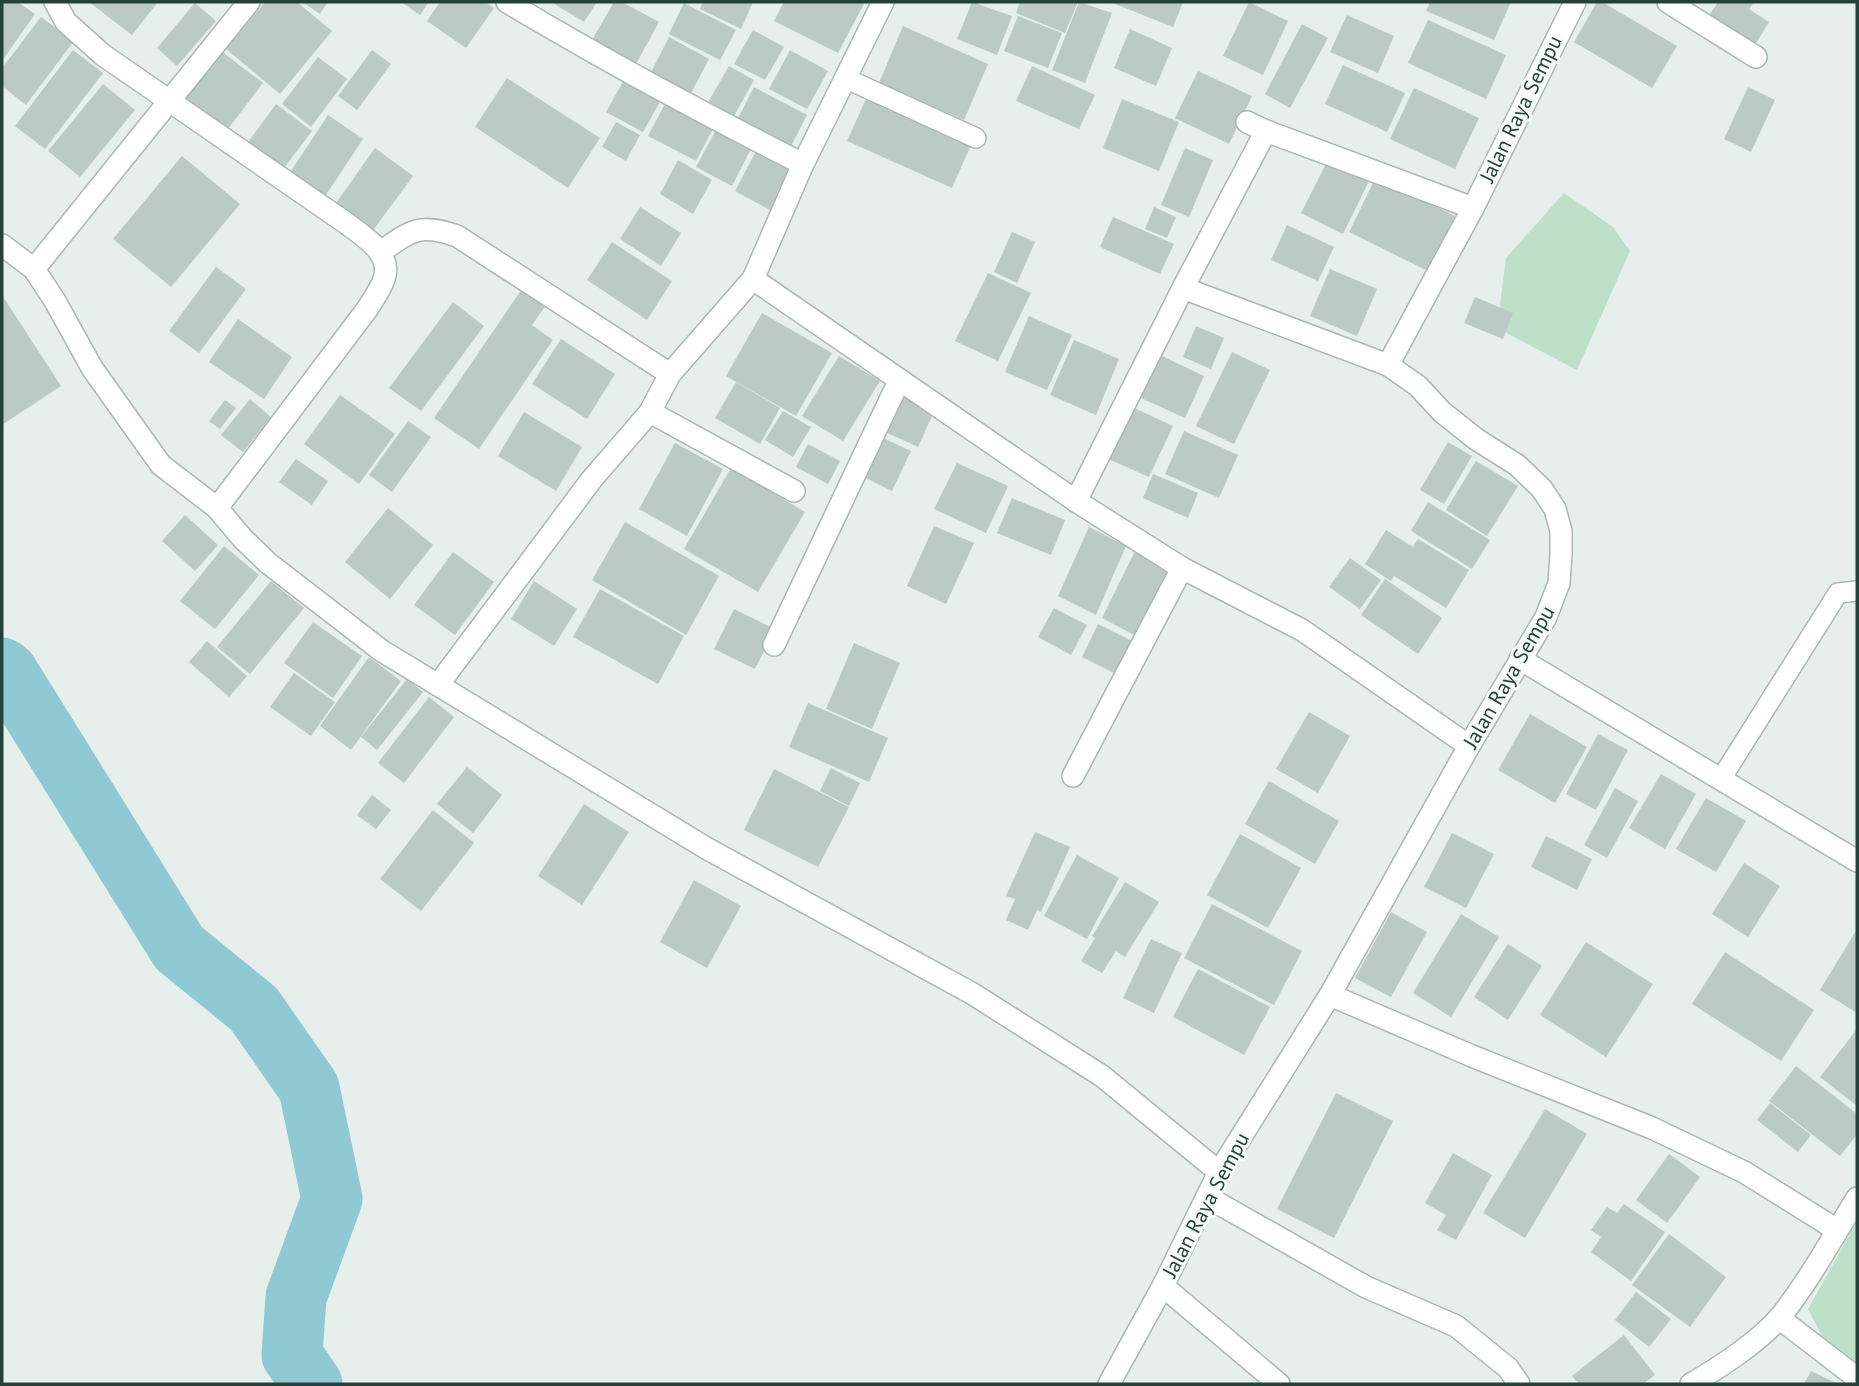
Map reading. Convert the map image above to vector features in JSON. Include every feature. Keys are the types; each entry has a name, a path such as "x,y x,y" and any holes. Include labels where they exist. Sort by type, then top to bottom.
{"street":[{"path":"55,2 66,22 103,55 346,223 381,252 385,278 368,308 217,509"},
{"path":"34,269 249,2"},
{"path":"507,2 679,101 803,164"},
{"path":"438,685 584,490 649,412 670,374 753,279 803,164 883,2"},
{"name":"Jalan Raya Sempu","path":"1110,1382 1163,1286 1219,1172 1330,995 1469,746 1546,617 1559,583 1561,531 1555,509 1542,489 1517,465 1476,439 1442,412 1418,386 1388,365 1473,208 1575,2"},
{"path":"1668,2 1756,57"},
{"path":"1076,501 1183,288 1257,126 1473,208"},
{"path":"381,252 405,235 425,230 436,229 457,236 670,374"},
{"path":"2,246 34,269 92,368 161,466 217,509 243,539 295,584 383,652 706,848 973,994 1102,1076 1219,1172"},
{"path":"753,279 1076,501 1182,568 1302,630 1469,746"},
{"path":"1183,288 1388,365"},
{"path":"774,645 899,381"},
{"path":"649,412 794,491"},
{"path":"1073,776 1182,568"},
{"path":"1520,659 1857,861"},
{"path":"1330,995 1472,1056 1652,1128 1744,1172 1837,1230"},
{"path":"1207,1197 1366,1287 1456,1326 1508,1368 1519,1384"},
{"path":"1691,1384 1724,1363 1779,1318 1808,1279 1857,1198"},
{"path":"1163,1286 1279,1384"},
{"path":"1779,1318 1857,1378"}],"lane":[{"path":"847,79 976,138"},
{"path":"1721,779 1838,593 1857,591"}],"green space":[{"path":"1564,193 1613,227 1630,251 1577,370 1497,328 1506,258"},
{"path":"1857,1221 1857,1384 1847,1384 1808,1309"}],"building":[{"path":"2,2 18,2 35,14 2,61"},
{"path":"89,2 158,2 132,35"},
{"path":"265,2 297,2 332,31 280,94 226,49"},
{"path":"302,2 328,2 320,14"},
{"path":"401,2 429,2 420,15"},
{"path":"440,2 485,2 494,8 466,48 427,21"},
{"path":"551,2 597,2 584,22"},
{"path":"614,2 622,2 659,22 636,64 592,40"},
{"path":"703,2 753,2 741,29 700,9"},
{"path":"784,2 865,2 838,53 774,21"},
{"path":"972,2 1012,16 997,55 957,39"},
{"path":"1020,2 1078,2 1065,33 1016,13"},
{"path":"1079,2 1112,13 1085,83 1052,70"},
{"path":"1110,2 1183,2 1173,27"},
{"path":"1249,2 1288,21 1263,75 1223,56"},
{"path":"1430,2 1511,2 1494,40 1426,11"},
{"path":"1597,2 1602,2 1677,46 1652,88 1574,42"},
{"path":"1718,2 1754,2 1749,9 1769,22 1753,48 1707,19"},
{"path":"195,3 216,21 177,66 157,48"},
{"path":"684,3 736,30 720,60 669,34"},
{"path":"1347,15 1394,36 1378,73 1330,52"},
{"path":"1018,16 1062,33 1048,68 1004,51"},
{"path":"41,17 74,41 26,105 2,86 2,68"},
{"path":"1428,20 1506,55 1486,99 1408,63"},
{"path":"1302,24 1328,38 1290,108 1265,94"},
{"path":"903,26 988,64 964,120 879,83"},
{"path":"1130,29 1172,48 1156,86 1114,68"},
{"path":"753,30 784,47 765,80 734,64"},
{"path":"669,37 709,59 688,99 648,78"},
{"path":"73,50 103,73 45,149 15,126"},
{"path":"220,50 263,83 224,134 181,100"},
{"path":"372,50 391,64 357,110 338,96"},
{"path":"790,50 828,71 807,109 769,89"},
{"path":"318,57 347,79 311,127 282,104"},
{"path":"1343,65 1405,93 1387,132 1325,104"},
{"path":"729,66 754,80 733,118 707,104"},
{"path":"1032,66 1095,95 1079,129 1016,101"},
{"path":"1198,71 1252,96 1229,144 1175,118"},
{"path":"507,78 600,138 568,188 475,127"},
{"path":"624,80 661,100 643,132 606,112"},
{"path":"103,84 135,110 80,177 48,151"},
{"path":"754,87 807,115 787,154 734,126"},
{"path":"1748,87 1775,100 1751,152 1724,139"},
{"path":"1414,88 1479,118 1455,169 1390,139"},
{"path":"866,99 971,145 952,188 847,141"},
{"path":"1122,99 1179,122 1159,171 1103,148"},
{"path":"666,102 714,127 696,161 648,136"},
{"path":"276,104 312,131 278,176 243,149"},
{"path":"328,115 363,139 322,201 287,177"},
{"path":"616,122 640,135 626,161 602,147"},
{"path":"717,128 752,147 732,186 696,167"},
{"path":"375,148 413,176 371,233 334,206"},
{"path":"1185,148 1213,160 1189,217 1161,205"},
{"path":"757,149 799,172 777,214 735,191"},
{"path":"182,156 240,204 171,287 113,239"},
{"path":"1329,158 1370,179 1343,234 1301,213"},
{"path":"678,160 712,180 693,214 660,194"},
{"path":"1376,177 1455,216 1428,271 1349,232"},
{"path":"640,207 681,233 661,266 620,239"},
{"path":"1154,207 1176,217 1167,238 1145,229"},
{"path":"1113,217 1174,244 1160,274 1100,247"},
{"path":"1287,225 1334,247 1318,281 1271,260"},
{"path":"1012,232 1035,242 1017,283 994,272"},
{"path":"612,242 672,281 647,320 587,280"},
{"path":"216,267 246,289 199,353 169,331"},
{"path":"1330,269 1377,289 1357,336 1310,316"},
{"path":"988,273 1031,293 998,361 955,341"},
{"path":"522,289 546,305 532,325 553,340 479,449 434,418"},
{"path":"2,295 61,386 2,425"},
{"path":"1475,297 1513,313 1503,339 1464,323"},
{"path":"453,302 484,326 421,411 389,388"},
{"path":"762,313 832,353 796,416 726,376"},
{"path":"1029,316 1072,335 1047,390 1005,372"},
{"path":"238,319 292,357 264,399 209,362"},
{"path":"1196,326 1224,338 1211,369 1183,357"},
{"path":"561,339 615,374 587,419 532,384"},
{"path":"1074,340 1119,359 1096,415 1050,395"},
{"path":"1232,352 1270,370 1234,444 1196,426"},
{"path":"1160,355 1204,376 1185,418 1141,398"},
{"path":"839,356 880,381 843,441 802,416"},
{"path":"736,382 780,408 760,444 715,418"},
{"path":"901,391 936,407 918,447 883,431"},
{"path":"340,395 395,434 359,484 304,444"},
{"path":"250,399 271,417 243,452 221,435"},
{"path":"225,400 236,408 220,429 209,421"},
{"path":"1130,406 1173,426 1149,477 1106,458"},
{"path":"783,411 811,427 793,457 765,440"},
{"path":"524,412 582,447 556,491 498,456"},
{"path":"408,421 431,437 392,492 369,475"},
{"path":"1184,431 1238,455 1219,498 1165,474"},
{"path":"881,437 911,451 892,491 862,476"},
{"path":"1448,442 1472,456 1444,504 1420,490"},
{"path":"675,443 723,469 687,536 639,509"},
{"path":"808,444 840,461 828,484 796,467"},
{"path":"296,459 328,481 312,505 279,482"},
{"path":"1476,461 1518,486 1487,536 1446,510"},
{"path":"957,463 1008,486 986,533 934,509"},
{"path":"731,468 805,512 758,592 684,549"},
{"path":"1153,474 1198,493 1188,518 1143,498"},
{"path":"1012,498 1065,520 1051,555 997,533"},
{"path":"1428,502 1490,540 1472,569 1411,531"},
{"path":"388,508 433,545 390,599 345,562"},
{"path":"185,515 218,545 195,571 162,541"},
{"path":"625,522 719,576 686,635 592,580"},
{"path":"934,526 974,543 946,604 907,586"},
{"path":"1089,527 1126,546 1096,615 1058,596"},
{"path":"1386,530 1413,547 1418,539 1469,570 1446,608 1394,576 1391,581 1365,564"},
{"path":"224,546 259,575 215,629 180,601"},
{"path":"1135,551 1170,568 1136,636 1102,618"},
{"path":"453,552 494,582 455,635 414,605"},
{"path":"1350,558 1381,580 1360,609 1329,587"},
{"path":"1385,579 1442,618 1418,654 1361,615"},
{"path":"271,581 304,608 250,674 217,647"},
{"path":"534,581 577,609 554,646 511,619"},
{"path":"600,589 684,636 658,684 573,637"},
{"path":"1054,608 1087,625 1071,655 1038,637"},
{"path":"734,609 775,629 755,669 714,649"},
{"path":"313,622 362,656 333,698 284,663"},
{"path":"1098,624 1134,642 1118,675 1082,657"},
{"path":"207,641 247,676 229,697 189,662"},
{"path":"854,643 900,663 872,729 826,709"},
{"path":"369,657 401,681 351,750 320,726"},
{"path":"294,673 335,702 311,736 270,707"},
{"path":"407,679 423,692 377,750 361,737"},
{"path":"429,697 454,717 404,783 378,763"},
{"path":"808,703 888,738 869,782 789,747"},
{"path":"1309,712 1350,736 1318,793 1276,769"},
{"path":"1530,714 1587,747 1555,803 1498,770"},
{"path":"1598,734 1628,750 1596,810 1566,794"},
{"path":"467,767 502,795 473,833 437,804"},
{"path":"831,768 860,783 849,806 820,791"},
{"path":"774,769 849,807 818,867 744,830"},
{"path":"1661,774 1696,794 1665,849 1629,828"},
{"path":"1269,781 1339,821 1315,864 1245,824"},
{"path":"1615,788 1638,801 1607,858 1584,845"},
{"path":"372,795 391,810 376,829 357,815"},
{"path":"1706,798 1746,821 1716,872 1676,849"},
{"path":"584,804 629,832 582,905 538,876"},
{"path":"433,810 474,843 421,911 380,879"},
{"path":"1035,832 1070,847 1041,912 1037,910 1028,930 1006,920 1015,899 1006,896"},
{"path":"1452,833 1494,854 1466,908 1424,887"},
{"path":"1240,834 1301,868 1268,928 1207,895"},
{"path":"1546,836 1592,859 1577,890 1531,867"},
{"path":"1077,855 1119,878 1087,939 1044,916"},
{"path":"1744,863 1780,886 1748,937 1712,914"},
{"path":"694,880 741,906 707,968 660,942"},
{"path":"1125,882 1159,902 1125,957 1116,951 1102,973 1081,961 1095,938 1092,936"},
{"path":"1212,904 1302,951 1274,1005 1184,958"},
{"path":"1391,912 1427,932 1391,997 1355,978"},
{"path":"1461,914 1499,937 1451,1017 1413,993"},
{"path":"1857,929 1857,1013 1820,990"},
{"path":"1151,939 1182,953 1154,1013 1123,998"},
{"path":"1586,942 1653,984 1606,1057 1540,1015"},
{"path":"1508,944 1542,966 1508,1020 1474,997"},
{"path":"1725,952 1814,1010 1781,1061 1692,1004"},
{"path":"1198,969 1270,1007 1244,1055 1173,1017"},
{"path":"1857,1029 1857,1106 1820,1077"},
{"path":"1796,1066 1857,1114 1857,1134 1840,1156 1769,1101"},
{"path":"1336,1093 1393,1121 1334,1238 1277,1209"},
{"path":"1770,1103 1811,1135 1798,1152 1757,1120"},
{"path":"1545,1109 1587,1134 1525,1238 1483,1213"},
{"path":"1453,1153 1492,1175 1456,1240 1437,1230 1446,1215 1425,1203"},
{"path":"1669,1154 1700,1177 1667,1223 1636,1200"},
{"path":"1624,1204 1665,1232 1631,1281 1591,1252 1601,1237 1591,1230 1607,1207 1617,1213"},
{"path":"1669,1234 1726,1277 1690,1327 1632,1285"},
{"path":"1636,1292 1671,1319 1649,1347 1615,1320"},
{"path":"1624,1335 1655,1375 1643,1384 1579,1384 1572,1376"},
{"path":"1811,1371 1838,1384 1804,1384"}],"waterway":[{"path":"2,668 8,673 179,948 254,1009 309,1088 332,1199 296,1297 292,1355 312,1384"}]}
